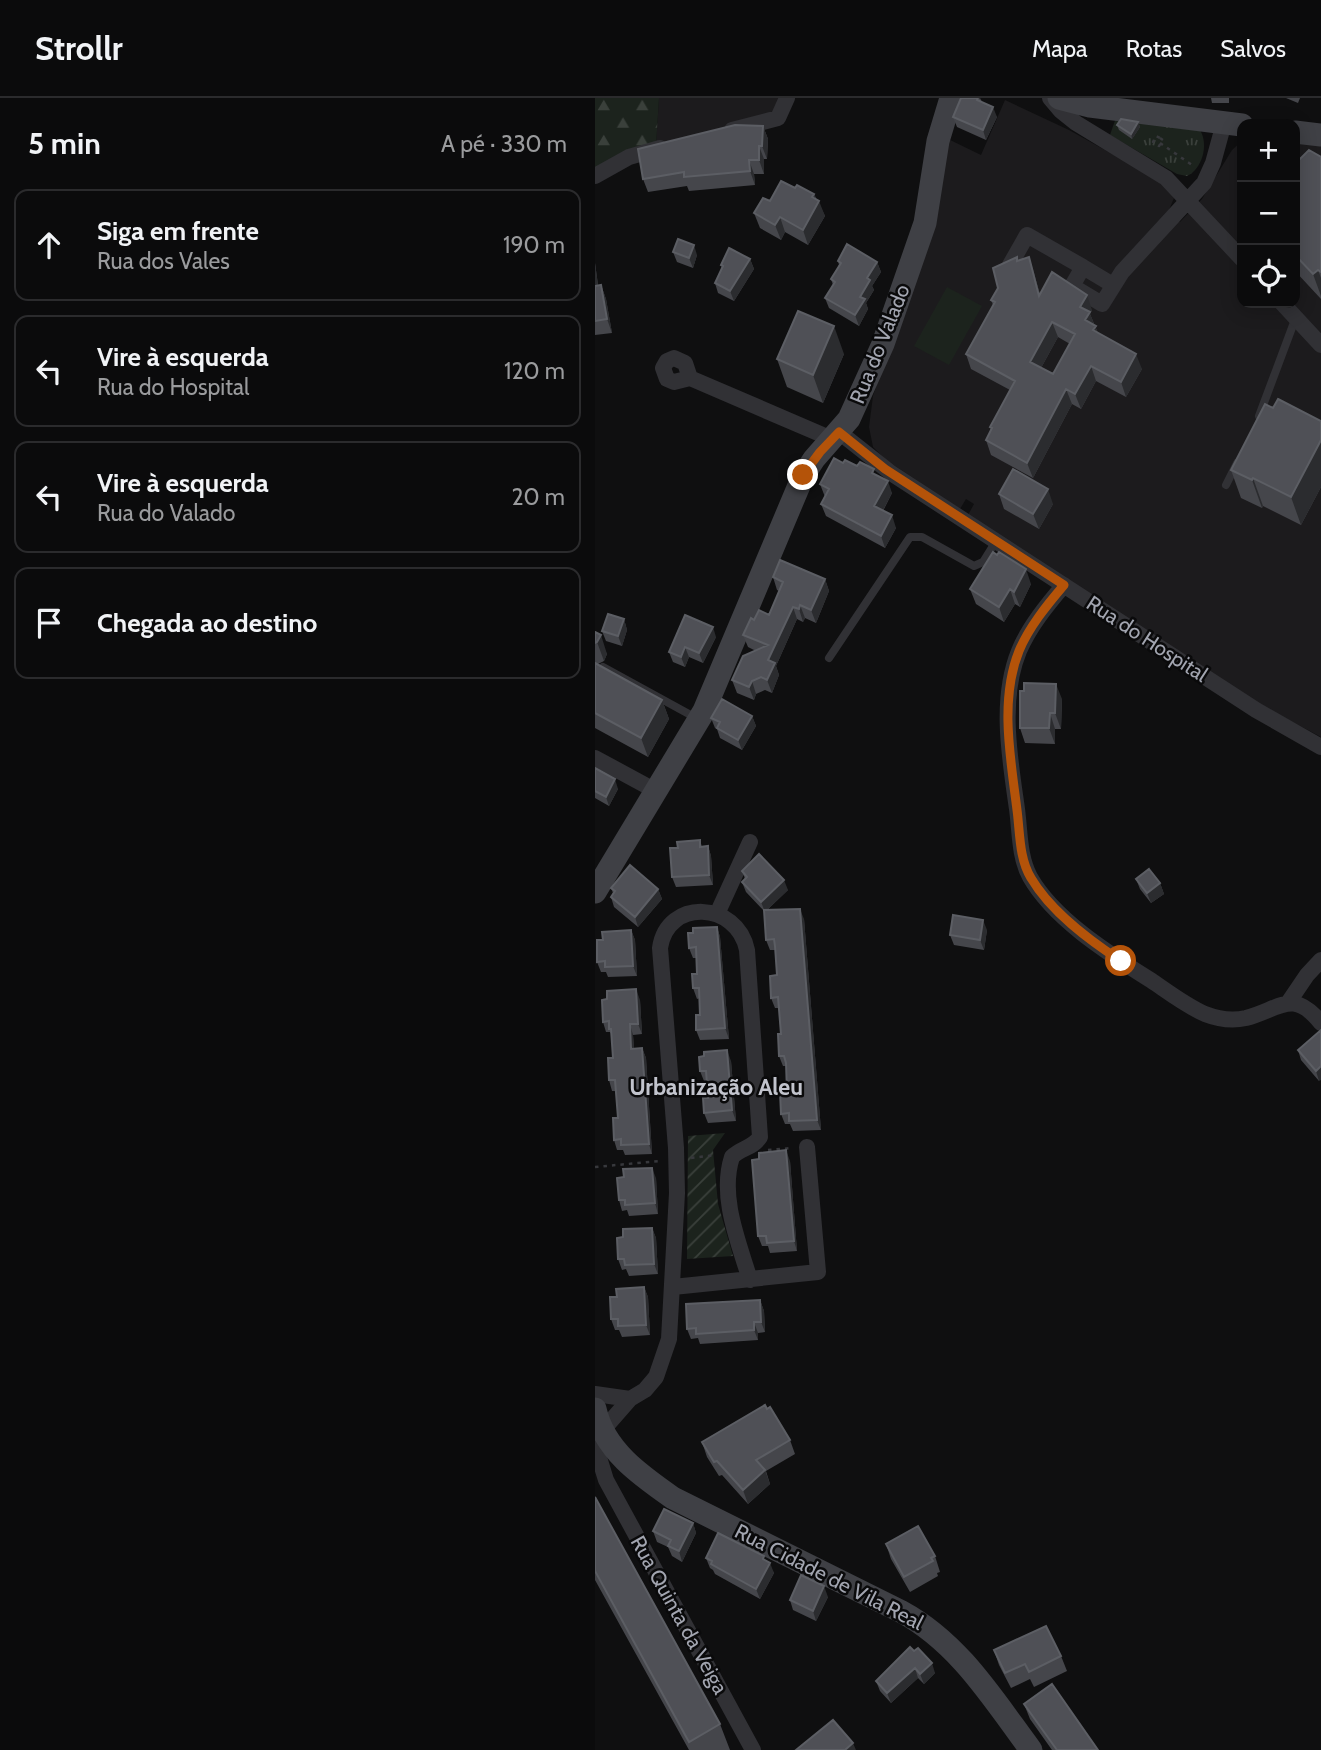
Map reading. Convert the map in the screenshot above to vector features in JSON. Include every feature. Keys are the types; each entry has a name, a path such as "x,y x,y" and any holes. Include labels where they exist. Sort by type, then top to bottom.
{"street":[{"path":"722,133 778,118 787,98"},
{"path":"1050,98 1076,123 1160,173 1237,254"},
{"path":"1010,265 1027,235 1083,267 1072,286 1102,304 1130,263 1189,201 1209,174 1233,124 1090,106 1059,98"},
{"name":"Rua do Valado","path":"597,885 700,720 803,475 853,412 875,362 923,231 938,141 951,100"},
{"path":"1300,133 1321,135"},
{"path":"595,176 629,157 673,145"},
{"path":"1230,246 1237,238"},
{"path":"1287,308 1321,345"},
{"name":"Rua do Hospital","path":"690,378 835,435 1256,710 1321,747"},
{"path":"1064,585 1028,633 1014,663 1012,677 1009,748 1023,855 1031,878 1062,914 1103,950 1185,1004 1205,1014 1225,1019 1244,1018 1288,1003 1305,1006 1321,1023"},
{"path":"595,758 656,791"},
{"path":"717,914 750,842"},
{"path":"602,1431 630,1399 645,1390 661,1370 669,1339 677,1193 660,958 662,939 670,924 678,918 696,913 717,914 733,922 743,934 748,964 760,1137 753,1146 732,1157 728,1173 730,1206 750,1280"},
{"path":"1288,1003 1321,960"},
{"path":"673,1287 818,1272 807,1147"},
{"path":"595,1394 630,1399"},
{"name":"Rua Cidade de Vila Real","path":"595,1409 602,1431 623,1457 652,1483 681,1502 925,1626 946,1643 967,1666 1031,1750"},
{"name":"Rua Quinta da Veiga","path":"602,1431 598,1454 606,1480 753,1750"},
{"path":"606,1480 608,1463 623,1457"}],"lane":[{"path":"1256,422 1275,379 1296,317"},
{"path":"1226,485 1238,460"},
{"path":"829,658 910,537 922,537 974,566 983,562 996,541"},
{"path":"603,667 700,720"}],"path":[{"path":"1160,143 1196,169"},
{"path":"595,1167 807,1147"}],"shaded area":[{"path":"659,98 783,98 778,115 656,146"},
{"path":"1005,100 1069,130 1166,184 1174,198 1169,210 1180,222 1202,199 1237,146 1237,308 1300,308 1300,141 1321,143 1321,737 1266,708 968,515 974,504 966,499 960,509 886,460 873,447 869,427 873,396 918,260 944,137 981,155"}],"green space":[{"path":"595,98 659,98 656,146 595,169"},
{"path":"1117,115 1200,130 1204,149 1197,168 1187,176 1177,174 1110,135"},
{"path":"947,287 982,306 949,365 914,346"},
{"path":"725,1133 713,1150 718,1204 733,1256 687,1259 688,1136"}],"building":[{"path":"961,98 978,98 977,100 993,107 983,130 953,117"},
{"path":"1121,119 1138,122 1131,134 1117,125"},
{"path":"735,125 763,126 759,160 749,160 750,171 684,177 684,172 643,179 638,149"},
{"path":"1309,150 1321,157 1321,272 1318,270 1313,274 1300,260 1300,159"},
{"path":"781,181 795,188 797,185 814,194 812,197 819,201 803,230 780,217 775,225 754,213 763,198 770,201"},
{"path":"678,239 694,245 689,258 673,252"},
{"path":"847,244 877,262 860,297 865,299 855,315 825,298 835,282 831,279 841,263 838,261"},
{"path":"729,248 750,259 730,291 715,283"},
{"path":"1017,257 1017,261 1029,257 1039,296 1052,272 1087,295 1080,307 1090,312 1085,320 1096,326 1093,330 1136,354 1121,382 1091,366 1075,394 1066,389 1027,463 986,440 992,428 990,427 1015,381 966,354 995,302 991,300 998,288 993,268","holes":["1052,322 1075,334 1053,374 1030,362"]},
{"path":"601,285 607,319 595,321 595,286"},
{"path":"798,311 834,326 813,375 777,359"},
{"path":"1278,399 1321,421 1321,440 1291,497 1231,470 1265,404 1273,408"},
{"path":"834,458 857,466 860,462 874,469 872,473 888,481 874,506 892,515 881,536 821,504 829,489 820,484"},
{"path":"1013,469 1048,489 1033,514 999,494"},
{"path":"993,552 997,555 999,552 1026,569 1014,592 1010,589 999,607 970,589"},
{"path":"780,560 825,579 811,610 800,605 799,609 793,607 768,660 775,663 767,680 761,677 752,681 749,687 732,680 743,656 768,645 743,635 751,618 754,620 759,610 769,615 783,582 773,577"},
{"path":"608,614 624,619 618,636 602,631"},
{"path":"685,615 713,627 699,653 685,647 681,657 669,652"},
{"path":"595,632 601,635 595,643"},
{"path":"595,663 662,700 641,738 595,713"},
{"path":"1024,683 1056,684 1055,713 1050,713 1049,728 1020,728 1020,691 1024,691"},
{"path":"722,699 752,716 738,740 717,728 720,722 711,718"},
{"path":"595,768 615,779 606,797 595,791"},
{"path":"700,840 700,847 708,846 709,875 672,877 670,848 678,848 677,842"},
{"path":"759,854 784,880 761,902 742,882 747,877 742,871"},
{"path":"630,865 658,889 635,917 611,897 615,891 611,888"},
{"path":"1149,869 1160,883 1147,893 1136,879"},
{"path":"800,909 817,1120 789,1121 789,1113 781,1114 780,1092 787,1092 786,1063 784,1056 779,1056 778,1034 781,1034 778,997 771,998 770,976 777,975 775,946 774,939 766,940 764,910"},
{"path":"953,915 983,920 980,940 950,935"},
{"path":"717,927 725,1028 696,1030 696,1015 700,1015 699,988 693,988 692,974 697,974 696,947 689,948 688,933 693,933 693,928"},
{"path":"631,930 633,966 605,967 605,961 597,962 597,940 603,940 602,932"},
{"path":"636,989 638,1024 630,1024 631,1049 642,1048 649,1144 621,1145 621,1139 614,1140 613,1118 618,1118 615,1080 609,1080 608,1058 613,1058 611,1029 609,1021 603,1022 602,1000 607,999 607,991"},
{"path":"1321,1030 1321,1066 1316,1071 1298,1050"},
{"path":"727,1050 732,1110 704,1113 703,1098 708,1098 706,1071 700,1071 699,1057 704,1056 704,1052"},
{"path":"786,1150 794,1241 767,1243 766,1236 758,1236 752,1160 759,1159 759,1153"},
{"path":"652,1168 655,1203 625,1205 625,1200 619,1200 617,1178 624,1177 623,1169"},
{"path":"652,1228 654,1264 625,1265 624,1259 618,1259 617,1238 623,1237 623,1229"},
{"path":"644,1287 646,1325 618,1326 618,1319 611,1319 610,1297 617,1297 616,1289"},
{"path":"760,1300 761,1322 754,1322 754,1330 696,1334 696,1328 687,1329 686,1304"},
{"path":"765,1405 767,1409 770,1407 790,1440 756,1460 765,1470 743,1490 717,1461 714,1462 702,1442"},
{"path":"595,1497 720,1724 689,1742 595,1571"},
{"path":"664,1509 693,1523 679,1551 668,1546 671,1540 653,1531"},
{"path":"918,1526 935,1556 931,1558 933,1561 904,1577 886,1544"},
{"path":"718,1533 764,1556 763,1559 770,1563 756,1589 711,1564 712,1561 706,1558"},
{"path":"801,1575 824,1586 813,1611 790,1600"},
{"path":"1046,1626 1061,1656 1029,1672 1025,1664 1005,1673 994,1650"},
{"path":"910,1647 914,1651 918,1648 932,1663 920,1674 915,1668 887,1693 876,1681"},
{"path":"1052,1684 1098,1750 1057,1750 1024,1704"},
{"path":"833,1720 853,1743 845,1750 796,1750"}],"district":[{"name":"Urbanização Aleu","path":"716,1087"}],"route":[{"path":"803,475 839,432 885,469 1064,585 1028,633 1014,663 1008,722 1009,748 1021,844 1028,871 1036,885 1078,930 1121,961"}]}
